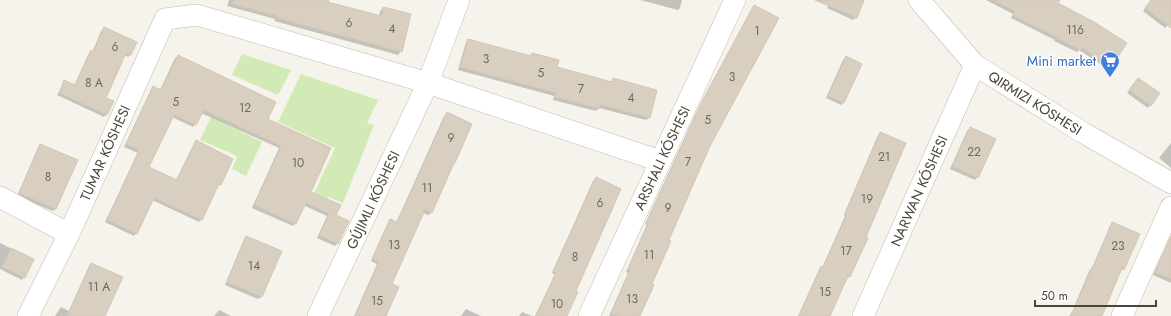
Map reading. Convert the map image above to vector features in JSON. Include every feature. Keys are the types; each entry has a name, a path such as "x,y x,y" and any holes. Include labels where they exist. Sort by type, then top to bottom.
{"street":[{"name":"GÚJIMLI KÓSHESI","path":"318,316 428,84 459,0"},
{"path":"589,316 736,0"},
{"path":"919,0 975,65 1082,132 1171,183"},
{"name":"TUMAR KÓSHESI","path":"28,316 69,234 165,19 200,8 428,84"},
{"name":"NARWAN KÓSHESI","path":"863,316 975,65"},
{"path":"428,84 660,161"},
{"path":"0,197 69,234"},
{"path":"1122,316 1171,207"}],"green space":[{"path":"242,54 291,70 278,95 232,75"},
{"path":"301,74 378,100 367,123 374,125 343,203 328,197 323,207 310,202 335,148 278,122"},
{"path":"211,117 262,142 246,176 232,169 237,158 235,155 200,140"}],"building":[{"path":"234,0 329,0 328,2 381,16 383,7 411,14 402,52 277,18 277,16 233,4"},
{"path":"815,0 864,0 857,18"},
{"path":"992,0 1060,0 1058,3 1094,22 1127,43 1111,67 1082,48 1080,50 1013,16 1015,11"},
{"path":"1151,0 1171,0 1171,28 1145,8"},
{"path":"754,5 779,18 710,146 669,240 671,241 640,316 618,316 611,313 630,270 628,269 648,223 647,222 700,105"},
{"path":"104,27 137,42 131,55 126,53 106,98 114,101 107,115 59,93 64,80 75,85 91,50 93,52"},
{"path":"468,39 531,56 532,53 559,60 557,67 612,82 613,78 657,90 650,118 600,105 599,109 555,97 556,93 460,67"},
{"path":"178,55 276,102 268,119 331,148 311,192 341,205 336,215 349,221 338,244 319,235 329,214 306,203 296,224 254,205 281,146 204,110 196,125 174,115 149,167 177,180 196,140 233,159 202,220 154,198 137,234 107,220 139,150 126,144 153,86 161,90"},
{"path":"846,56 862,64 844,103 828,96"},
{"path":"1138,78 1160,93 1151,106 1129,90"},
{"path":"447,112 472,124 432,213 425,210 392,284 399,287 386,316 355,316 379,262 372,259 390,219 397,222"},
{"path":"970,127 996,139 978,178 952,166"},
{"path":"880,132 906,143 866,237 868,238 850,277 848,276 830,316 799,316 821,266 823,267 847,214 845,213"},
{"path":"40,144 78,160 56,209 19,193"},
{"path":"596,177 621,189 576,291 578,292 567,316 536,316 556,272 553,271"},
{"path":"1112,222 1140,234 1124,270 1122,268 1102,316 1071,316 1092,267 1093,268"},
{"path":"246,236 282,251 262,297 227,282"},
{"path":"1171,236 1171,279 1155,273"},
{"path":"11,248 34,259 25,278 2,267"},
{"path":"91,263 123,277 105,316 67,316"}],"place":[{"name":"Mini market","path":"1110,78"}]}
